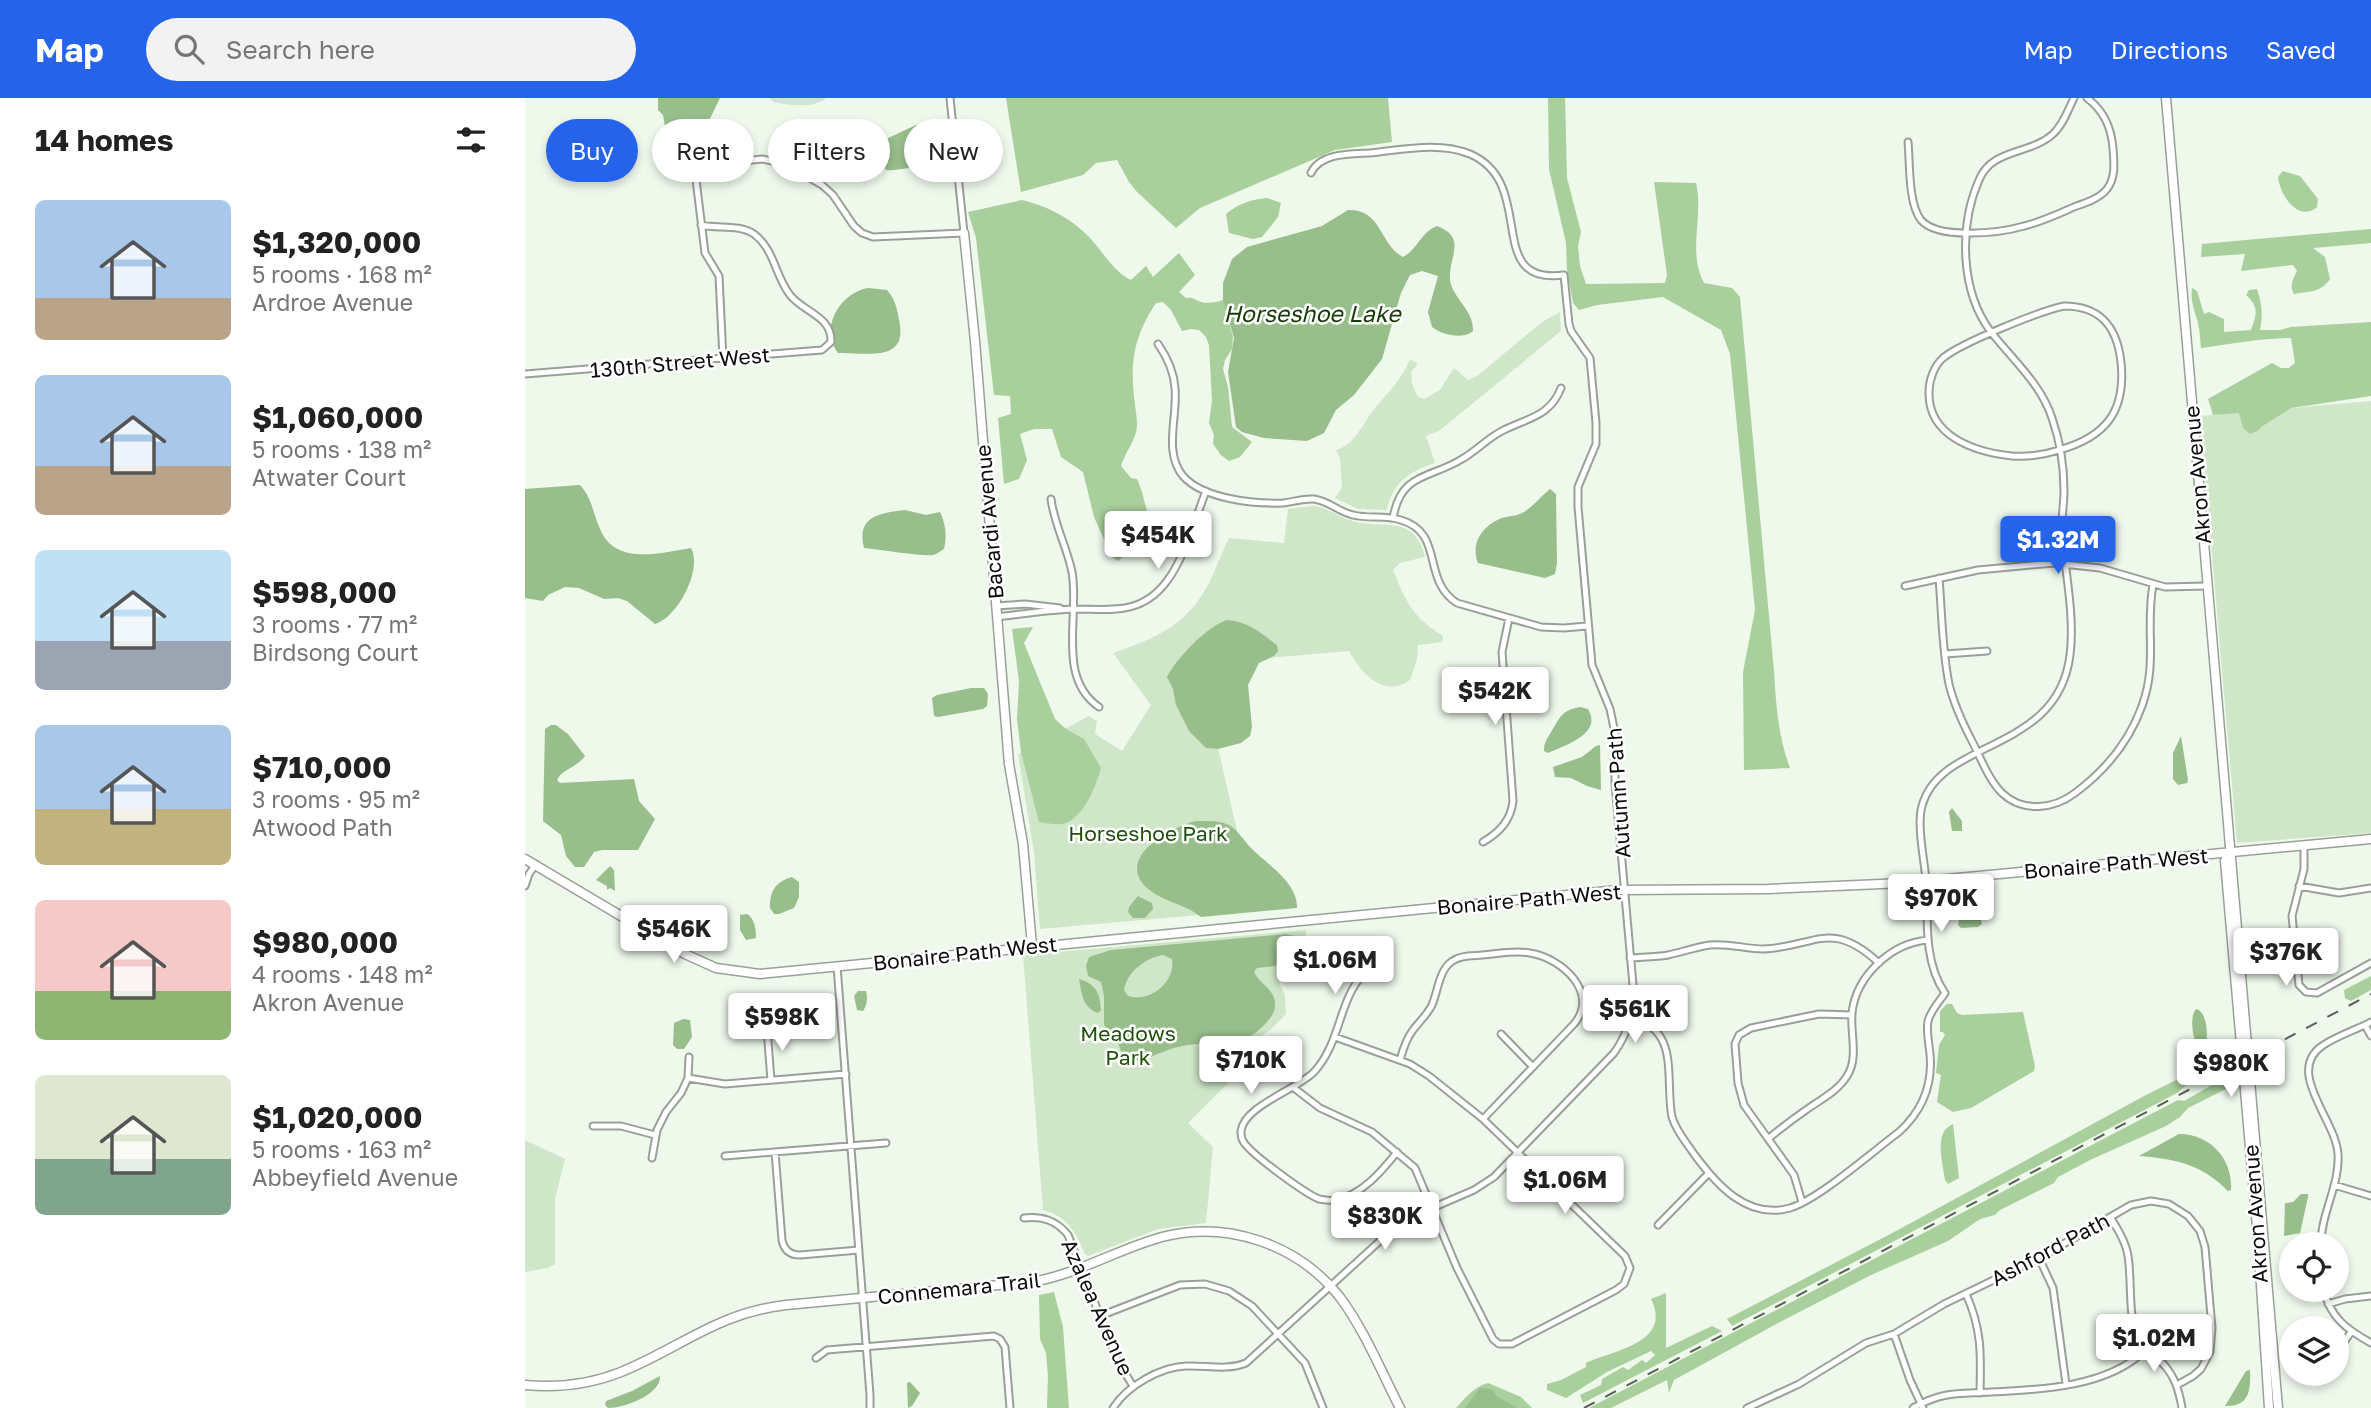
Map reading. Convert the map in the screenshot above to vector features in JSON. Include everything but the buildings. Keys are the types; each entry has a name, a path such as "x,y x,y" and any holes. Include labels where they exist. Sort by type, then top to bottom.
{"street":[{"name":"Bacardi Avenue","path":"950,98 974,325 1009,764 1023,844 1032,946"},
{"path":"1631,1020 1644,1021 1652,1027 1665,1047 1670,1106 1679,1133 1708,1174 1731,1196 1753,1206 1782,1209 1803,1202 1899,1132 1918,1110 1928,1091 1928,1020 1945,993 1937,977 1928,940 1921,821 1923,802 1941,775 2038,718 2050,705 2062,684 2071,645 2060,450 2045,400 1992,333 1978,310 1971,289 1967,233 1976,188 1985,168 2000,157 2050,136 2059,127 2074,98"},
{"path":"1908,142 1914,205 1918,216 1926,225 1935,230 1967,233 2032,224 2093,200 2107,189 2113,178 2112,136 2103,116 2087,98"},
{"name":"Akron Avenue","path":"2166,98 2278,1408"},
{"name":"Autumn Path","path":"1133,1386 1179,1366 1240,1366 1250,1360 1393,1229 1485,1184 1614,1053 1631,1020 1634,1003 1615,783 1613,719 1592,665 1578,496 1580,481 1596,444 1595,397 1590,358 1569,324 1564,275 1544,275 1524,267 1516,253 1508,204 1501,182 1489,167 1469,153 1436,147 1352,154 1323,160 1317,163 1311,173"},
{"path":"754,160 786,164 822,185 862,233 873,236 964,233"},
{"path":"697,182 705,253 719,276 723,359"},
{"name":"130th Street West","path":"525,374 823,350 831,342 830,329 826,323 790,296 775,261 753,233 738,228 712,228 701,225"},
{"path":"2064,306 2091,310 2111,328 2120,349 2123,381 2120,400 2110,419 2099,432 2079,444 2040,455 2005,455 1961,443 1938,424 1931,409 1931,377 1949,354 1992,333 2064,306"},
{"path":"1158,344 1168,362 1175,388 1174,458 1186,479 1206,491 1253,502 1283,503 1314,499 1328,502 1351,515 1393,518 1410,524 1423,536 1430,548 1436,578 1449,597 1462,605 1549,628 1587,625"},
{"path":"1393,518 1398,498 1411,482 1457,463 1501,432 1541,415 1557,398 1561,388"},
{"path":"996,606 1025,604 1108,611 1127,608 1144,601 1159,590 1174,570 1206,491"},
{"path":"1051,499 1056,525 1071,568 1075,668 1090,701 1099,707"},
{"path":"1905,586 1978,570 2065,563 2100,568 2153,585 2206,586"},
{"path":"1939,578 1945,654 1953,700 1993,781 2002,793 2016,802 2030,806 2051,806 2093,779 2127,738 2146,693 2151,665 2150,609 2153,585"},
{"path":"997,617 1074,609"},
{"path":"1483,842 1503,826 1510,816 1514,801 1501,652 1509,618"},
{"path":"1945,654 1987,651"},
{"name":"Bonaire Path West","path":"525,859 685,954 716,968 760,974 1625,890 1768,889 1926,881 2371,839"},
{"path":"2304,846 2304,863 2292,922 2297,954 2297,980 2302,989 2312,993 2319,992 2371,963"},
{"name":"Akron Avenue","path":"2229,853 2225,861 2258,1239 2269,1408"},
{"path":"525,886 536,864"},
{"path":"2299,886 2331,892 2355,892 2371,888"},
{"path":"1630,958 1667,955 1710,945 1763,949 1810,939 1831,938 1860,947 1879,963"},
{"path":"1767,1139 1821,1101 1848,1075 1853,1055 1852,1015 1858,991 1879,963 1905,946 1928,940"},
{"path":"1399,1060 1408,1037 1430,1009 1448,964 1463,957 1525,952 1546,957 1573,978 1581,989 1583,1000 1578,1019 1483,1119"},
{"path":"837,966 870,1408"},
{"path":"1364,973 1351,990 1335,1037 1318,1067 1294,1088 1260,1106 1245,1121 1241,1132 1245,1144 1260,1158 1307,1192 1324,1200 1340,1199 1370,1182 1397,1152"},
{"path":"1803,1202 1794,1175 1751,1116 1741,1096 1735,1051 1737,1039 1744,1031 1772,1023 1819,1014 1852,1015"},
{"path":"2322,1232 2338,1164 2336,1139 2310,1086 2308,1068 2313,1056 2322,1046 2368,1023 2371,1036"},
{"path":"767,1029 771,1080"},
{"path":"1501,1034 1533,1067"},
{"path":"1294,1088 1320,1108 1366,1128 1418,1172 1457,1268 1493,1339 1499,1344 1506,1345 1624,1284 1629,1274 1628,1261 1622,1253 1483,1119 1423,1072 1399,1060 1335,1037"},
{"path":"652,1158 655,1135 688,1078 689,1057"},
{"path":"688,1078 725,1084 846,1074"},
{"path":"593,1126 621,1126 655,1135"},
{"path":"725,1156 886,1143"},
{"path":"775,1152 782,1240 786,1250 800,1255 859,1250"},
{"path":"1658,1225 1708,1174"},
{"path":"2334,1185 2371,1196"},
{"name":"Ashford Path","path":"1747,1408 1800,1384 1866,1343 1894,1334 1944,1304 2039,1258 2140,1203 2164,1203 2188,1216 2202,1236 2206,1252 2212,1328 2210,1352 2201,1369 2177,1385"},
{"path":"2111,1217 2127,1251 2135,1330 2145,1350 2164,1365 2177,1385 2182,1408"},
{"name":"Azalea Avenue","path":"1024,1218 1045,1218 1063,1229 1070,1238 1119,1365 1133,1386"},
{"name":"Connemara Trail","path":"525,1385 574,1384 612,1375 633,1367 712,1325 752,1311 1032,1282 1081,1268 1166,1236 1215,1232 1260,1241 1284,1251 1329,1286 1353,1318 1399,1408"},
{"path":"2039,1258 2053,1288 2066,1384"},
{"path":"1100,1316 1188,1284 1221,1288 1240,1297 1305,1363 1323,1408"},
{"path":"1966,1294 1975,1312 1979,1330 1980,1393"},
{"path":"2371,1296 2328,1304 2338,1320 2351,1332 2371,1343"},
{"path":"1894,1334 1921,1406"},
{"path":"816,1357 827,1350 988,1335 997,1337 1005,1347 1010,1408"},
{"path":"1913,1408 1952,1393 2032,1389 2111,1373 2145,1350"},
{"path":"1113,1408 1133,1386"}],"green space":[{"path":"770,98 826,98 814,104 801,105 773,102"},
{"path":"1560,312 1561,331 1439,431 1426,436 1435,463 1403,479 1393,492 1387,510 1358,509 1335,498 1342,488 1340,459 1336,450 1348,444 1358,433 1399,379 1410,359 1418,364 1411,372 1412,384 1418,397 1424,399 1440,390 1454,368 1468,380 1477,376 1542,322"},
{"path":"2371,401 2371,833 2237,843 2200,416"},
{"name":"Horseshoe Park","path":"1312,506 1353,521 1397,526 1414,534 1425,557 1400,563 1393,570 1412,608 1424,622 1443,636 1443,642 1418,645 1417,660 1410,680 1391,687 1374,681 1367,675 1349,651 1199,664 1255,910 1040,929 1034,852 1018,754 1089,716 1097,721 1095,734 1122,751 1151,705 1113,653 1159,634 1183,617 1203,593 1229,538 1284,543 1288,509"},
{"name":"Meadows Park","path":"1306,930 1303,944 1296,955 1276,974 1285,996 1286,1014 1270,1030 1250,1043 1227,1046 1242,1069 1188,1123 1213,1147 1206,1223 1158,1229 1088,1256 1085,1254 1070,1226 1058,1216 1043,1210 1023,955"},
{"path":"525,1140 565,1159 555,1199 555,1264 525,1272"}],"shaded area":[{"path":"1006,98 1388,98 1392,142 1335,150 1200,208 1176,228 1137,192 1117,160 1096,163 1083,175 1021,192"},
{"path":"1548,98 1565,98 1567,178 1581,232 1578,246 1580,266 1586,284 1665,283 1667,275 1654,182 1696,183 1696,246 1699,271 1704,283 1732,288 1740,297 1777,708 1780,732 1790,768 1744,770 1743,672 1755,610 1730,354 1721,330 1663,297 1597,305 1579,310 1573,303 1567,270 1566,243 1549,169"},
{"path":"2283,171 2300,176 2318,199 2317,207 2303,212 2291,205 2279,184 2278,177"},
{"path":"1267,198 1281,203 1278,217 1262,237 1253,239 1229,233 1226,214 1245,203"},
{"path":"1022,200 1048,209 1078,227 1118,271 1131,280 1146,266 1153,277 1179,253 1195,275 1179,292 1186,298 1204,303 1223,300 1233,337 1232,349 1223,369 1228,387 1232,427 1252,442 1240,457 1229,461 1213,444 1214,435 1209,423 1212,401 1209,345 1206,337 1199,330 1182,331 1171,310 1163,302 1156,303 1143,326 1134,359 1136,430 1121,466 1131,478 1137,479 1149,519 1131,540 1130,551 1118,561 1112,557 1094,517 1083,472 1061,457 1052,429 1034,429 1020,434 1027,460 1019,479 1004,484 998,418 1011,414 1010,396 994,395 976,238 968,212"},
{"path":"2371,229 2371,243 2313,248 2325,257 2330,279 2323,287 2310,292 2294,294 2292,285 2297,271 2293,265 2241,271 2245,254 2201,257 2202,244"},
{"path":"2192,288 2197,291 2204,314 2209,312 2224,319 2224,332 2251,330 2256,311 2246,295 2249,290 2257,289 2261,309 2260,330 2371,322 2371,396 2291,408 2250,434 2243,428 2239,413 2213,415 2208,399 2272,363 2281,368 2289,368 2295,363 2291,338 2201,348"},
{"path":"1033,627 1024,643 1055,719 1084,739 1101,768 1092,793 1082,809 1062,824 1039,822 1021,752 1017,719 1019,681 1012,629"},
{"path":"2371,976 2371,990 2351,1001 2345,998 2344,990"},
{"path":"1947,1004 1952,1004 1957,1013 1962,1015 2023,1012 2034,1071 1971,1108 1953,1112 1937,1102 1941,1075 1936,1073 1939,1045 1945,1035 1940,1032 1940,1011"},
{"path":"2226,1055 2228,1059 2191,1081 2177,1093 1732,1326 1727,1319 1898,1230 2146,1095"},
{"path":"2230,1076 2233,1083 2230,1087 2188,1108 2166,1126 2090,1160 1995,1215 1980,1219 1948,1241 1871,1275 1782,1321 1674,1380 1669,1393 1667,1380 1611,1408 1589,1408 2178,1100 2184,1101"},
{"path":"1953,1124 1959,1178 1948,1184 1945,1180 1941,1141 1947,1128"},
{"path":"1054,1292 1063,1327 1069,1408 1047,1408 1048,1376 1046,1353 1040,1339 1039,1295"},
{"path":"1666,1293 1666,1348 1712,1326 1722,1331 1583,1403 1580,1395 1601,1385 1602,1379 1623,1367 1628,1370 1642,1360 1646,1363 1655,1355 1651,1351 1607,1372 1566,1398 1547,1390 1547,1384 1586,1367 1586,1363 1637,1343 1647,1335 1654,1326 1656,1314 1651,1299"},
{"path":"1488,1383 1521,1397 1532,1408 1456,1408 1474,1390"}],"water":[{"path":"658,98 720,98 710,119 664,119 658,110"},
{"path":"904,131 904,168 890,170 890,137"},
{"name":"Horseshoe Lake","path":"1348,210 1368,215 1389,244 1403,257 1437,226 1452,236 1454,249 1450,280 1470,317 1473,331 1464,335 1453,335 1432,327 1428,312 1438,276 1422,271 1410,275 1401,293 1382,359 1354,395 1336,410 1324,433 1307,441 1264,438 1242,432 1236,427 1228,372 1234,338 1223,301 1223,283 1232,259 1247,247 1322,226"},
{"path":"868,288 887,290 892,297 899,320 900,334 897,344 882,353 838,353 831,333 835,313 849,297"},
{"path":"580,485 590,501 600,529 607,541 616,548 627,553 653,554 691,548 694,568 691,580 672,613 663,620 655,624 627,601 618,598 604,599 579,588 565,587 548,595 543,601 525,598 525,489"},
{"path":"1550,489 1556,494 1555,574 1545,578 1478,563 1477,542 1484,530 1495,521 1524,512"},
{"path":"905,510 926,515 940,512 944,521 944,549 929,555 864,548 864,529 872,518"},
{"path":"1227,620 1253,628 1277,645 1278,651 1259,663 1248,685 1252,727 1250,736 1241,743 1218,749 1206,748 1189,731 1176,705 1167,677 1193,644 1210,629"},
{"path":"971,688 984,688 988,694 987,706 983,709 934,716 932,698"},
{"path":"1580,707 1588,709 1591,718 1586,732 1564,746 1548,753 1544,751 1546,740 1561,716"},
{"path":"556,725 568,734 585,756 559,776 557,780 560,783 634,779 639,801 655,819 638,850 594,852 584,867 575,867 566,856 561,835 543,821 545,729"},
{"path":"2181,736 2188,780 2187,783 2178,785 2173,779 2173,753"},
{"path":"1600,745 1601,790 1571,778 1555,777 1553,767 1582,757"},
{"path":"1952,808 1962,821 1962,831 1952,831 1949,812"},
{"path":"1196,821 1221,822 1235,830 1293,890 1297,908 1201,917 1148,889 1139,877 1137,866 1141,855 1161,837"},
{"path":"610,866 614,870 615,891 610,888 607,890 607,886 596,880"},
{"path":"792,877 799,882 799,897 794,908 774,914 770,908 772,892 782,881"},
{"path":"1968,891 1982,924 1978,927 1961,928 1958,925"},
{"path":"1138,896 1152,903 1153,909 1145,918 1133,918 1128,912"},
{"path":"747,914 753,921 756,938 746,940 740,930 740,915"},
{"path":"1285,934 1299,937 1295,952 1275,966 1257,968 1254,972 1272,993 1275,1005 1271,1017 1256,1032 1237,1042 1182,1046 1132,1061 1125,1061 1118,1043 1104,1025 1101,982 1088,976 1086,966 1089,957 1111,950","holes":["1163,955 1172,959 1170,975 1160,989 1145,996 1128,996 1124,990 1126,983 1138,967"]},
{"path":"1079,979 1096,990 1101,1010 1098,1013 1086,1004"},
{"path":"858,991 866,991 867,1001 863,1011 857,1010 854,996"},
{"path":"2196,1009 2204,1016 2207,1032 2207,1041 2197,1046 2192,1022"},
{"path":"683,1019 690,1020 692,1037 684,1049 677,1049 673,1045 674,1023"},
{"path":"2179,1134 2200,1138 2217,1150 2228,1168 2231,1190 2228,1191 2208,1175 2187,1164 2139,1156"},
{"path":"2301,1194 2308,1194 2300,1232 2284,1232 2285,1203 2293,1202"},
{"path":"2250,1370 2249,1391 2244,1401 2225,1406 2246,1371"},
{"path":"660,1376 655,1389 640,1399 615,1407 608,1408 605,1405 606,1401"},
{"path":"910,1382 920,1393 908,1408 907,1383"},
{"path":"1480,1388 1491,1389 1498,1397 1518,1408 1465,1408"}],"railway":[{"path":"1584,1408 2371,994"}]}
